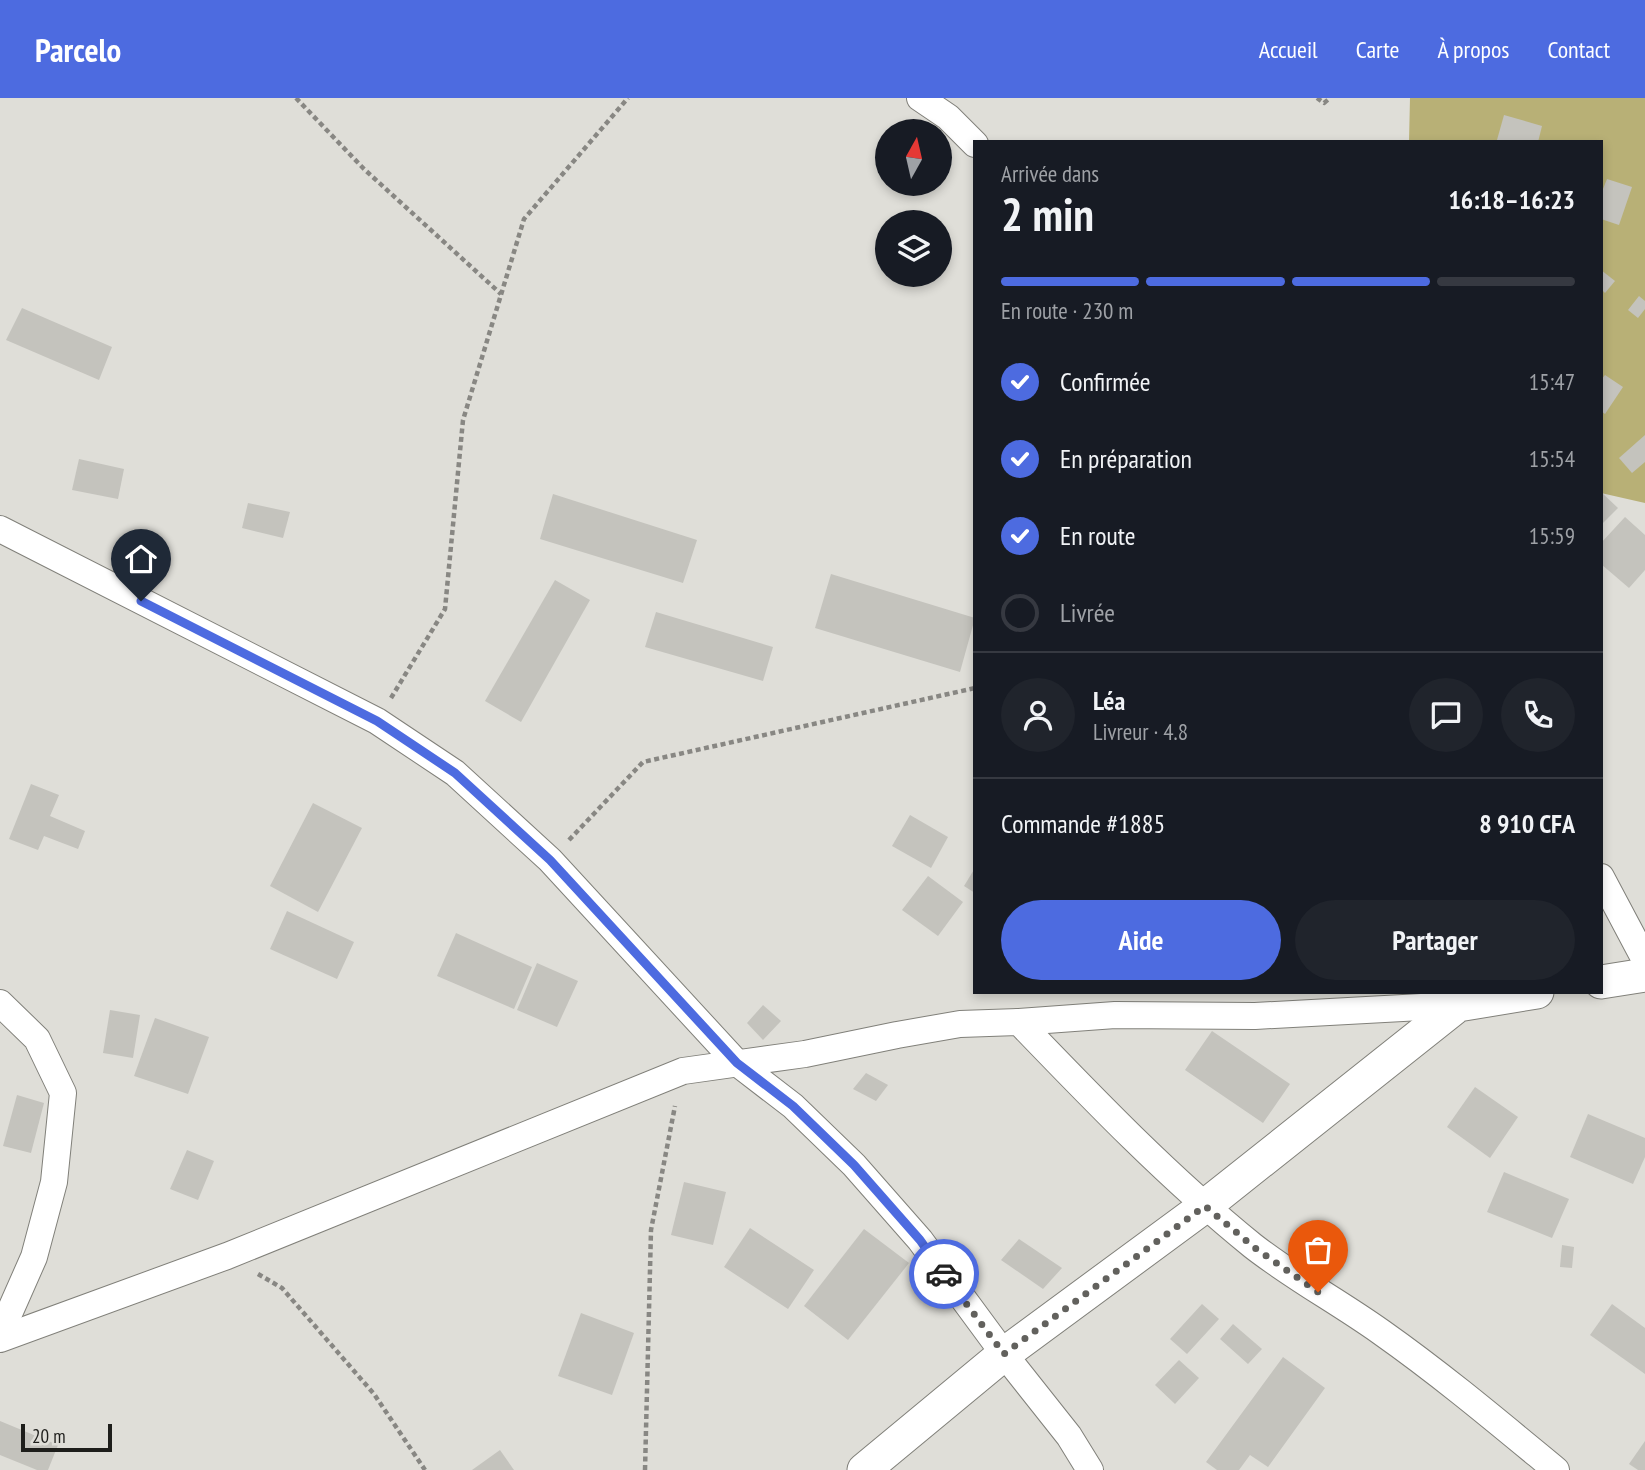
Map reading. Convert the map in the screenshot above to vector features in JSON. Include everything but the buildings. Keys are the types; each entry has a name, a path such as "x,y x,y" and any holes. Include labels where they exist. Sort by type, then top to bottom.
{"street":[{"path":"920,98 956,107 973,140"},
{"path":"0,529 377,721 455,773 550,860 737,1063 793,1106 854,1165 920,1240 1004,1354 1069,1436 1090,1470"},
{"path":"1603,881 1645,960"},
{"path":"1603,982 1645,975"},
{"path":"0,1337 227,1256 683,1070 805,1054 960,1024 1115,1016 1255,1016 1512,994"},
{"path":"863,1470 1004,1354 1205,1206 1463,998"},
{"path":"0,1003 37,1039 63,1093 51,1194 34,1257 0,1337"},
{"path":"1019,1022 1100,1107 1205,1206 1255,1248 1380,1331 1556,1470"}],"path":[{"path":"296,98 364,169 501,294"},
{"path":"377,721 445,609 463,420 524,219 628,98"},
{"path":"1317,98 1324,103 1330,98"},
{"path":"550,860 643,762 973,688"},
{"path":"645,1470 651,1230 664,1154 683,1070"},
{"path":"227,1256 282,1288 374,1394 425,1470"}],"shaded area":[{"path":"1410,98 1645,98 1645,503 1603,493 1603,140 1409,140"}],"way so far":[{"path":"944,1274 1004,1354 1205,1206 1255,1248 1318,1292"}],"route":[{"path":"141,601 377,721 455,773 550,860 737,1063 793,1106 854,1165 920,1240 944,1274"}]}
